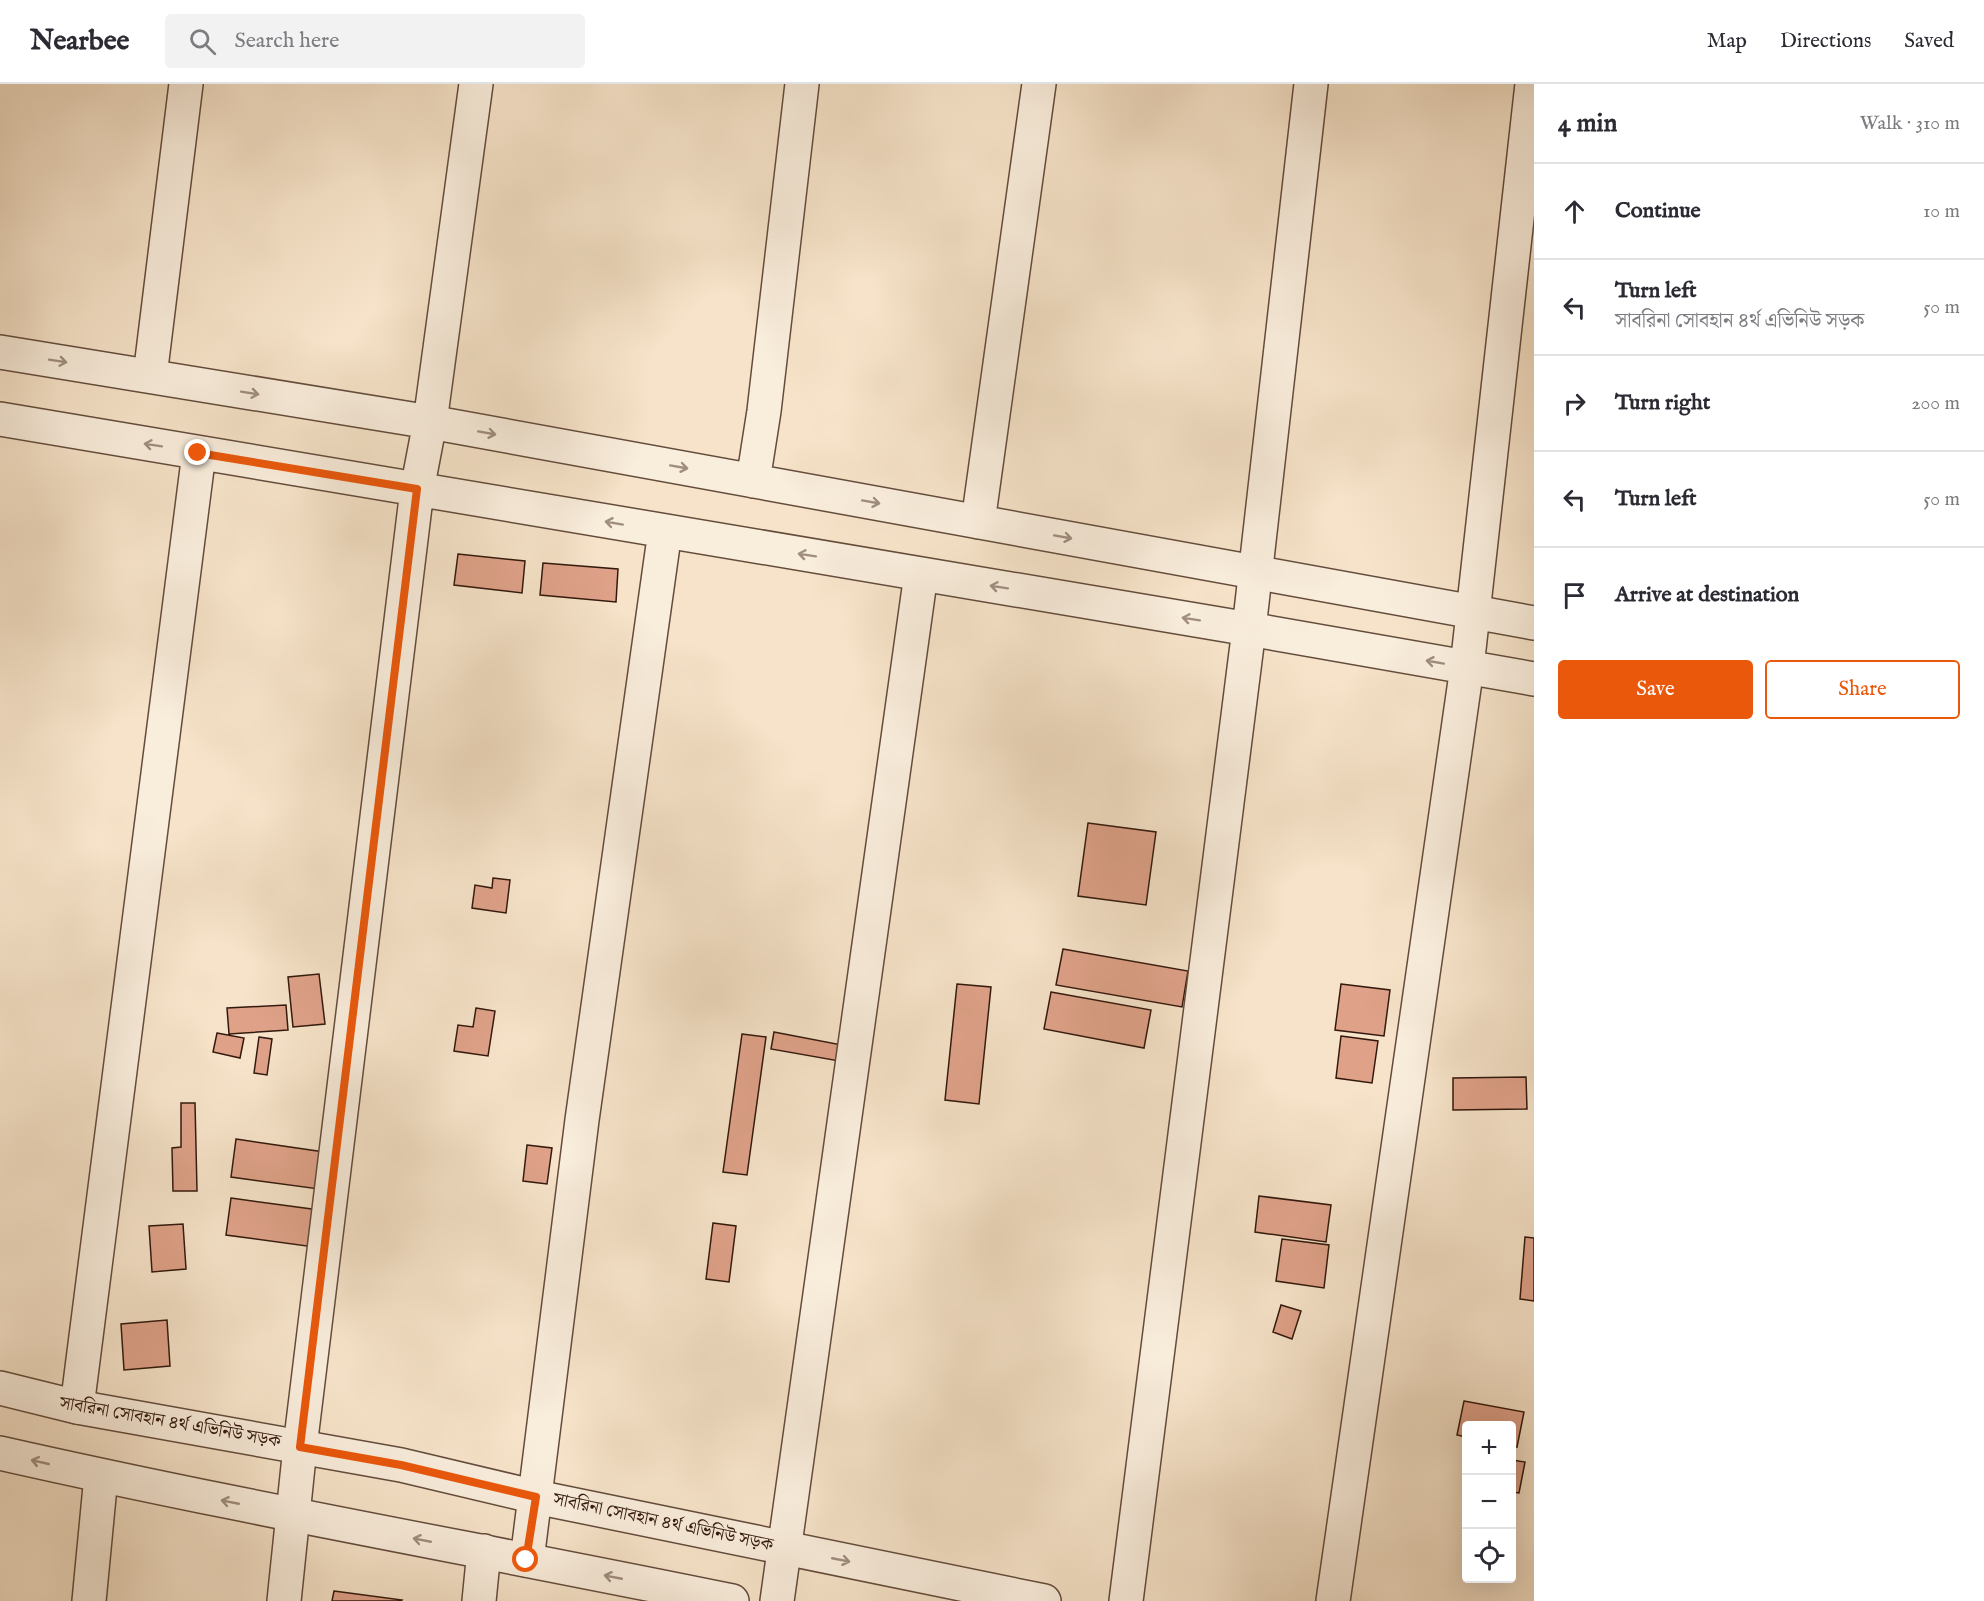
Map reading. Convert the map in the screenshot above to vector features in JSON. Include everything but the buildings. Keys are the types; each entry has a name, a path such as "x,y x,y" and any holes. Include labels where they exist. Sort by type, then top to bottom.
{"street":[{"path":"150,376 186,84"},
{"path":"284,1601 300,1447 417,489 430,422 476,84"},
{"path":"753,481 764,411 802,84"},
{"path":"978,522 1039,84"},
{"path":"1126,1601 1249,629 1311,84"},
{"path":"1333,1601 1467,667 1532,84"},
{"path":"0,352 430,422 1534,623"},
{"path":"0,419 1534,679"},
{"path":"77,1407 198,453"},
{"path":"526,1560 536,1497 582,1120 665,531"},
{"path":"777,1601 921,574"},
{"name":"সাবরিনা সোবহান ৪র্থ এভিনিউ সড়ক","path":"0,1388 77,1407 401,1465 536,1497 1044,1601"},
{"path":"0,1453 101,1476 484,1551 697,1597 732,1601"},
{"path":"90,1601 101,1476"},
{"path":"479,1601 484,1551"}],"route":[{"path":"198,453 417,489 300,1447 401,1465 536,1497 526,1560"}]}
